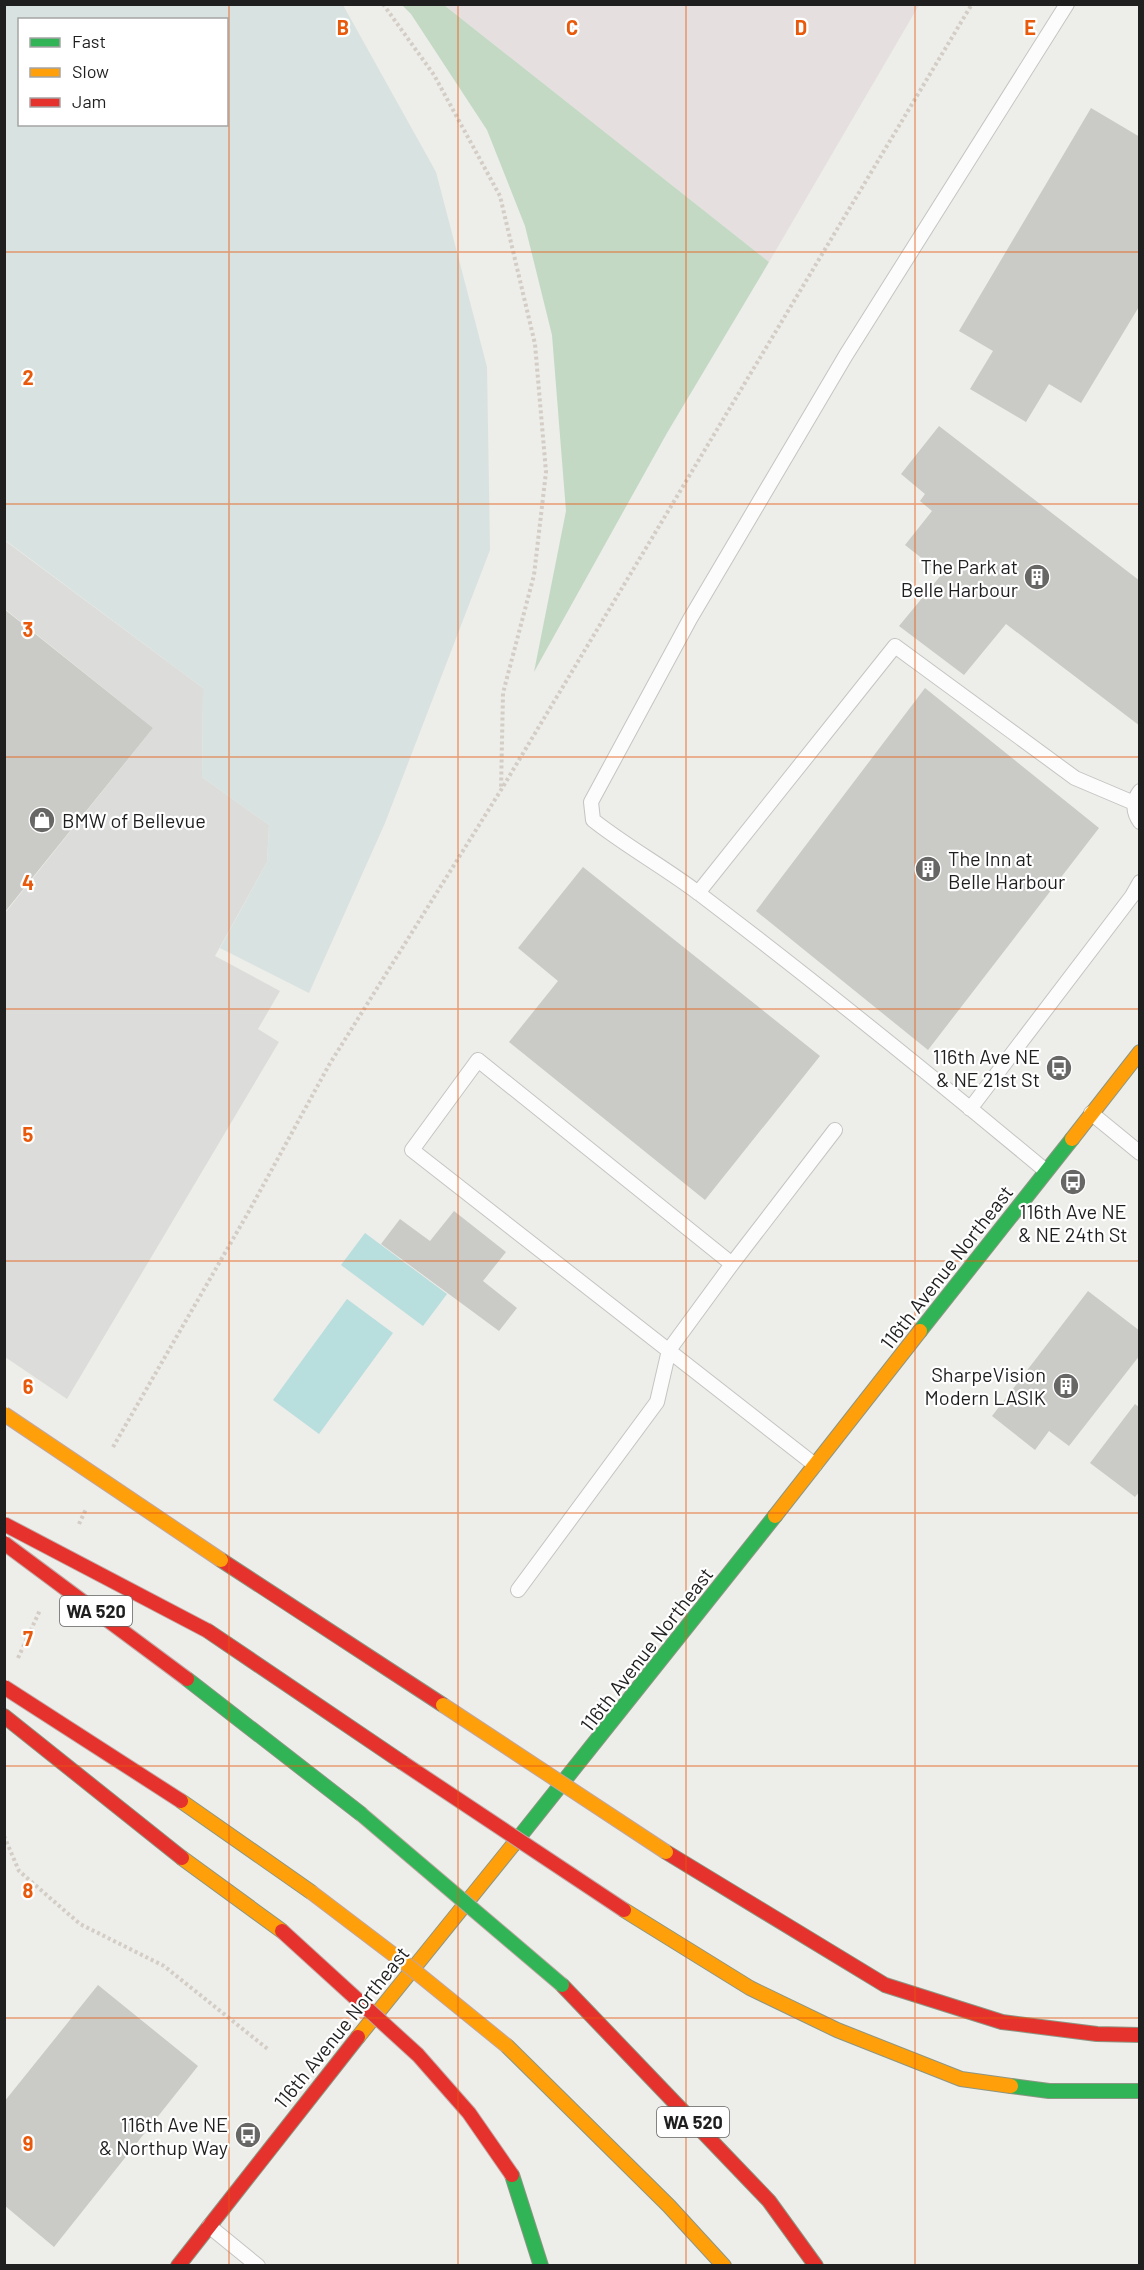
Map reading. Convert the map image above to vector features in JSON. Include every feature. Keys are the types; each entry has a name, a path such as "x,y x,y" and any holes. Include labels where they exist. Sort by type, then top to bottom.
{"main road":[{"name":"116th Avenue Northeast","path":"178,2265 298,2111 620,1713 1140,1052"},
{"path":"4,1414 221,1560 666,1852 885,1985 1002,2022 1097,2034 1140,2035"},
{"path":"4,1524 208,1631 624,1910 750,1988 837,2030 961,2079 1049,2091 1140,2091"},
{"name":"WA 520","path":"4,1543 187,1678 361,1814 562,1985 769,2201 816,2265"},
{"path":"4,1687 181,1801 311,1892 411,1968 507,2046 669,2206 724,2265"},
{"path":"4,1716 157,1840 282,1932 418,2055 469,2113 512,2175 541,2265"}],"lane":[{"path":"1046,1170 808,978 698,893 593,820 591,802 690,619 846,355 1067,4"},
{"path":"698,893 895,646 1075,778 1137,797 1134,811 1140,822"},
{"path":"970,1109 1136,900 1140,882"},
{"path":"732,1264 478,1060 412,1150 815,1465"},
{"path":"1091,1113 1140,1153"},
{"path":"518,1590 657,1402 669,1350 835,1130"},
{"path":"209,2226 258,2265"}],"path":[{"path":"383,4 434,75 501,196 535,344 546,472 534,575 503,693 501,790"},
{"path":"184,1322 248,1214 328,1065 501,790 972,4"},
{"path":"4,1836 19,1871 80,1924 164,1966 269,2050"}],"shaded area":[{"path":"4,5 343,5 436,172 487,367 490,550 385,823 309,993 220,948 267,862 269,825 202,777 203,688 5,540"},
{"path":"444,5 919,5 769,262"},
{"path":"4,540 203,688 202,777 269,825 267,862 215,956 280,991 258,1029 279,1042 67,1399 5,1357 5,913 153,728 5,609"},
{"path":"365,1233 447,1294 423,1326 341,1265"},
{"path":"347,1299 393,1333 319,1434 273,1400"}],"green space":[{"path":"402,5 444,5 769,262 667,433 534,672 566,511 552,335 525,226 487,130 411,14"}],"building":[{"path":"1091,108 1140,137 1140,305 1081,403 1049,384 1026,422 970,389 993,351 959,331"},
{"name":"The Park at Belle Harbour","path":"939,426 1140,581 1140,726 1006,624 964,675 899,626 942,574 905,545 932,511 920,501 925,494 901,474"},
{"name":"BMW of Bellevue","path":"4,609 153,728 4,913"},
{"name":"The Inn at Belle Harbour","path":"925,688 1099,828 928,1050 756,911"},
{"path":"583,867 820,1056 705,1200 509,1042 558,981 518,948"},
{"path":"454,1211 506,1252 483,1281 517,1308 499,1331 381,1244 400,1219 430,1241"},
{"name":"SharpeVision Modern LASIK","path":"1088,1291 1140,1331 1140,1355 1069,1446 1049,1431 1035,1450 992,1416"},
{"path":"1135,1404 1140,1408 1140,1491 1135,1497 1090,1463"},
{"path":"98,1985 198,2066 54,2247 4,2205 4,2102"}],"traffic: fast":[{"path":"920,1331 1072,1139"},
{"path":"513,1845 775,1516"},
{"path":"187,1679 361,1814"},
{"path":"361,1814 562,1985"},
{"path":"1011,2086 1049,2091 1140,2091"},
{"path":"512,2175 541,2266"}],"traffic: slow":[{"path":"1072,1139 1140,1052"},
{"path":"775,1516 920,1331"},
{"path":"4,1414 221,1560"},
{"path":"443,1705 666,1852"},
{"path":"181,1801 311,1892"},
{"path":"358,2037 513,1845"},
{"path":"182,1858 282,1931"},
{"path":"311,1892 411,1968 507,2046"},
{"path":"624,1910 750,1988 837,2030 961,2079 1011,2086"},
{"path":"507,2046 669,2206 724,2266"}],"traffic: jam":[{"path":"4,1524 208,1631"},
{"path":"4,1543 187,1679"},
{"path":"221,1560 443,1705"},
{"path":"208,1631 403,1763"},
{"path":"4,1687 181,1801"},
{"path":"4,1716 182,1858"},
{"path":"403,1763 624,1910"},
{"path":"666,1852 885,1985 1002,2022 1097,2034 1140,2035"},
{"path":"282,1931 418,2055 469,2113 512,2175"},
{"path":"562,1985 769,2201 816,2266"},
{"path":"178,2266 358,2037"}],"place":[{"name":"The Park at Belle Harbour","path":"1037,577"},
{"name":"BMW of Bellevue","path":"42,820"},
{"name":"The Inn at Belle Harbour","path":"928,869"},
{"name":"116th Ave NE & NE 21st St","path":"1059,1068"},
{"name":"116th Ave NE & NE 24th St","path":"1073,1182"},
{"name":"SharpeVision Modern LASIK","path":"1066,1386"},
{"name":"116th Ave NE & Northup Way","path":"248,2135"}]}
